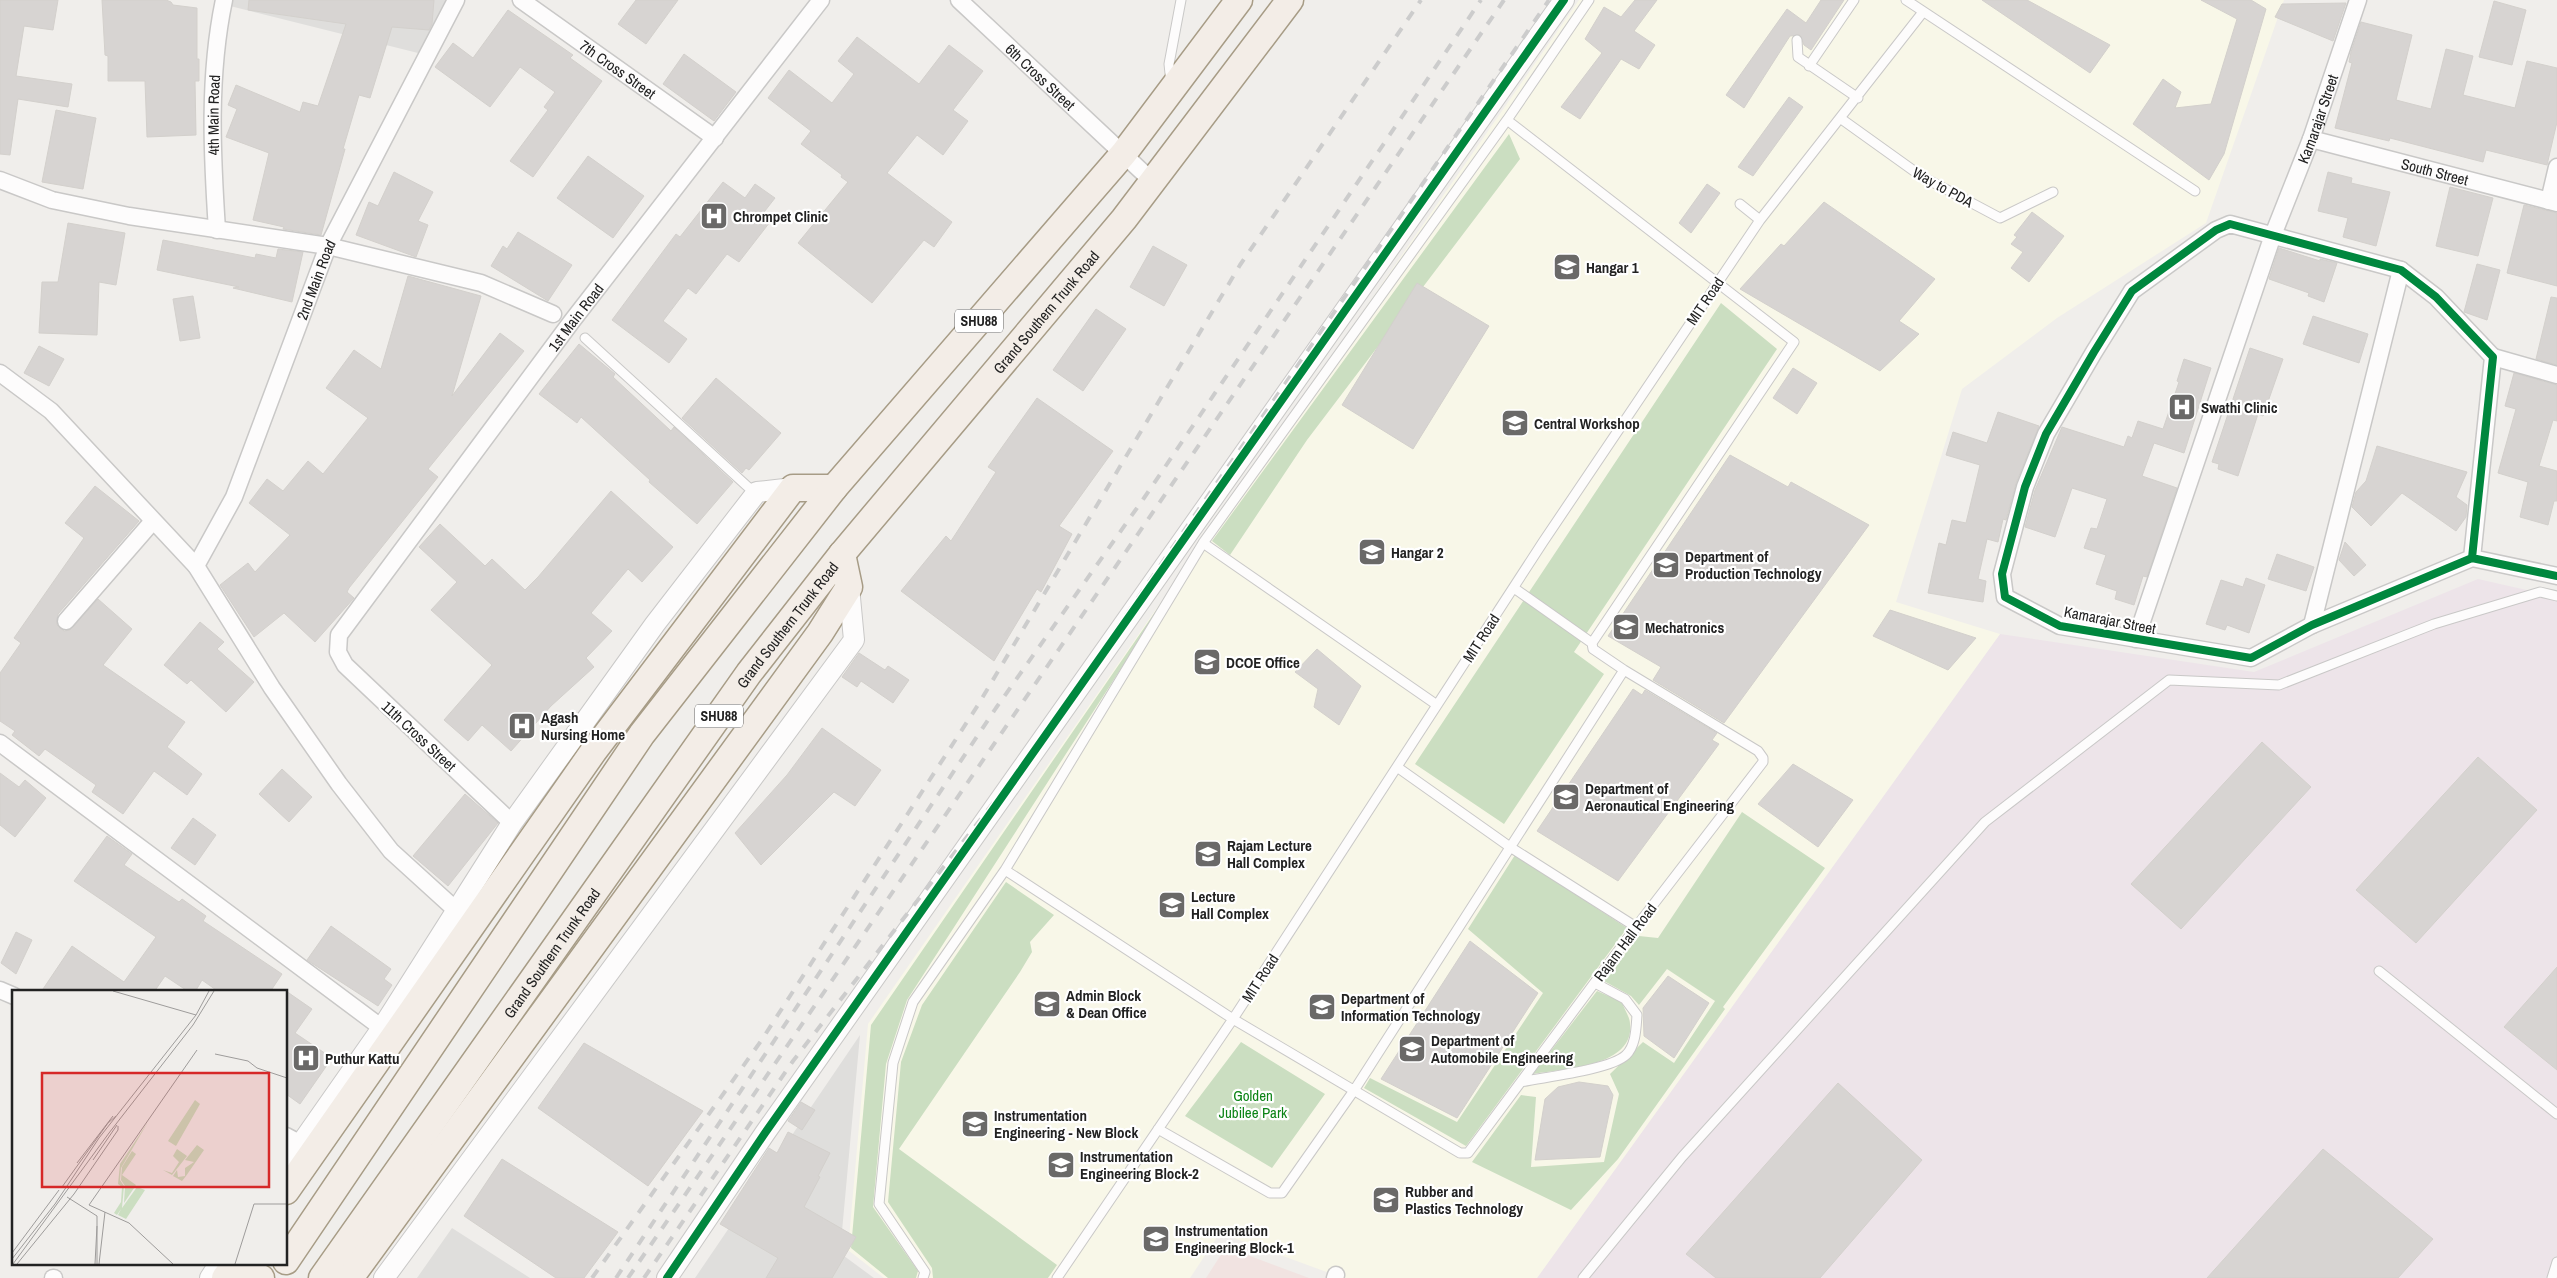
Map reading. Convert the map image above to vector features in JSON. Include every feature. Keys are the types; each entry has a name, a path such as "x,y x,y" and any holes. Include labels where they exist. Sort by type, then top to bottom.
{"main road":[{"name":"SHU88","path":"288,1258 642,734 834,488 1124,153 1239,0"},
{"name":"Grand Southern Trunk Road","path":"322,1278 744,681 842,554 1124,219 1290,0"},
{"path":"288,1188 593,752 793,488 834,488"},
{"path":"350,1278 820,633 849,587 842,554"},
{"path":"225,1278 234,1266"},
{"path":"275,1278 283,1266"},
{"path":"248,1278 261,1278"}],"street":[{"name":"4th Main Road","path":"217,230 212,156 215,51 224,0"},
{"name":"2nd Main Road","path":"196,566 234,497 328,246 456,0"},
{"name":"7th Cross Street","path":"521,0 715,138"},
{"name":"1st Main Road","path":"337,642 339,635 572,321 821,0"},
{"name":"6th Cross Street","path":"959,0 1152,180"},
{"path":"667,1278 765,1133 1564,0"},
{"name":"Kamarajar Street","path":"2136,640 2273,235 2311,139 2358,0"},
{"name":"South Street","path":"2311,139 2553,202"},
{"path":"2553,202 2557,167"},
{"path":"0,180 52,200 129,216 328,246 481,283 553,314"},
{"name":"Kamarajar Street","path":"2273,235 2230,224 2216,230 2132,291 2046,434 2025,487 2002,574 2005,597 2060,626 2252,658 2312,625 2472,558"},
{"path":"2273,235 2401,270 2436,297 2494,357 2557,374"},
{"path":"2312,625 2401,270"},
{"path":"2494,357 2472,558 2557,576"},
{"path":"0,373 50,411 196,566 272,688 339,784 391,851 457,910"},
{"path":"288,1159 294,1140 382,1028 512,824 654,624 757,492 793,488"},
{"path":"66,621 153,520"},
{"path":"384,1278 854,640 849,587"},
{"name":"11th Cross Street","path":"337,642 338,652 345,665 512,824"},
{"path":"0,743 382,1028"},
{"path":"0,990 12,995"},
{"path":"210,1278 218,1266"}],"lane":[{"path":"923,1278 925,1272 879,1204 893,1063 913,1002 1005,870 1203,544 1507,120 1589,0"},
{"path":"1810,66 1854,0"},
{"path":"1906,0 2195,191"},
{"path":"1172,90 1169,64 1181,1"},
{"name":"MIT Road","path":"1058,1278 1233,1019 1437,705 1716,284 1760,220 1840,118 1858,98 1923,12"},
{"path":"1797,40 1798,57 1858,98"},
{"name":"Way to PDA","path":"1840,118 1921,176 2000,218 2053,192"},
{"path":"1507,120 1716,284 1794,342 1592,642"},
{"path":"1740,204 1760,220"},
{"path":"585,338 741,480 757,492"},
{"path":"1203,544 1437,705"},
{"name":"Rajam Hall Road","path":"1005,870 1233,1019 1464,1154 1471,1151 1636,927 1760,767 1763,758 1758,751 1624,670 1593,649 1592,642 1514,588"},
{"path":"1583,1278 1682,1157 1985,822 2169,680 2279,685 2434,624 2540,592 2557,596"},
{"path":"1158,1129 1270,1193 1277,1194 1286,1189 1355,1089 1624,670"},
{"path":"1397,767 1510,848 1636,927"},
{"path":"2378,971 2557,1114"},
{"path":"1521,1082 1594,1068 1625,1056 1634,1042 1637,1015 1625,999 1595,983"},
{"path":"2552,1278 2557,1262"}],"shaded area":[{"path":"232,0 451,0 422,54 230,6"},
{"path":"1579,0 2284,0 2206,223 2057,318 1962,389 1896,602 2000,634 1537,1278 1343,1278 1220,1233 1190,1278 884,1278 848,1250 868,1024"},
{"path":"2478,579 2557,597 2557,1278 1537,1278 2000,634 2254,672"},
{"path":"860,1035 840,1253 874,1278 695,1278"},
{"path":"452,1228 530,1278 417,1278"},
{"path":"1226,1247 1309,1278 1206,1278"}],"green space":[{"path":"1509,134 1520,159 1307,440 1230,555 1212,541"},
{"path":"1721,303 1777,349 1574,652 1604,674 1504,824 1415,764"},
{"path":"1197,551 907,1000 886,1064 873,1207 918,1271 916,1278 888,1278 851,1248 871,1025"},
{"path":"1742,812 1825,868 1723,1007 1725,1009 1618,1159 1571,1210 1472,1162 1521,1095 1536,1097 1531,1167 1604,1162 1619,1094 1610,1074 1643,1042 1674,1063 1715,1001 1667,969 1639,1005 1631,996 1604,981 1639,936 1658,938"},
{"path":"1515,855 1627,928 1466,1146 1364,1088 1370,1078 1457,1122 1543,993 1468,929"},
{"path":"1006,882 1054,915 1030,942 1032,952 1020,972 899,1149 1057,1265 1048,1278 933,1278 932,1268 888,1202 901,1062 922,1005"},
{"path":"1597,991 1622,1002 1628,1016 1630,1024 1628,1038 1621,1049 1609,1057 1594,1063 1533,1074"},
{"name":"Golden Jubilee Park","path":"1241,1042 1325,1094 1272,1168 1185,1116"}],"building":[{"path":"0,0 58,0 53,30 24,26 16,76 72,84 68,107 18,99 10,155 0,154"},
{"path":"102,0 166,0 173,5 197,8 199,81 195,81 196,135 147,137 145,81 108,81 108,56 105,55"},
{"path":"249,0 434,0 432,24 429,30 392,27 370,98 359,95 321,235 283,229 284,227 253,220 269,153 226,137 237,109 228,105 236,85 300,112 303,102 318,106 346,24 248,10"},
{"path":"636,0 678,0 646,44 618,24"},
{"path":"1635,0 1657,0 1634,31 1655,45 1639,69 1621,59 1580,119 1561,107 1602,53 1585,39 1604,7 1621,17"},
{"path":"1821,0 1844,0 1811,50 1804,45 1800,35 1790,36 1744,108 1726,95 1787,9 1806,23"},
{"path":"1982,0 2027,0 2110,45 2090,73"},
{"path":"2201,0 2251,0 2266,9 2224,154 2209,180 2133,124 2163,79 2181,92 2175,108 2211,104 2237,19"},
{"path":"2494,1 2526,10 2512,65 2479,57"},
{"path":"2346,3 2333,41 2275,17 2282,4"},
{"path":"508,10 573,55 570,58 602,81 533,177 510,161 548,110 544,107 555,92 520,67 490,107 435,67 453,43 473,58"},
{"path":"2361,22 2412,35 2396,100 2431,109 2446,49 2473,56 2463,95 2515,108 2527,61 2557,68 2557,122 2547,165 2486,150 2483,162 2390,138 2389,141 2335,128 2352,63 2349,62 2351,52"},
{"path":"857,37 919,84 949,45 983,71 953,110 968,121 943,155 917,135 887,173 952,222 934,247 924,240 872,303 798,243 848,182 841,177 842,175 801,144 811,131 768,98 789,70 832,103 854,74 838,61"},
{"path":"684,54 736,92 714,121 663,84"},
{"path":"1789,97 1803,107 1753,176 1738,167"},
{"path":"56,110 96,118 83,189 42,182"},
{"path":"588,156 644,196 613,238 557,198"},
{"path":"394,172 433,192 418,221 428,225 416,257 356,235 369,202 378,206"},
{"path":"2328,172 2352,178 2351,183 2390,192 2376,246 2343,237 2348,218 2318,211"},
{"path":"723,182 745,198 755,184 775,198 761,216 770,222 739,262 727,254 696,294 688,288 663,321 687,339 669,363 612,320 676,234 680,237"},
{"path":"1707,184 1720,193 1691,233 1679,223"},
{"path":"2450,187 2493,198 2478,256 2436,246"},
{"path":"1824,202 1935,279 1899,321 1919,334 1880,371 1740,289 1781,244 1784,246"},
{"path":"2524,205 2557,213 2557,286 2507,273"},
{"path":"2032,212 2064,236 2029,282 2011,268 2023,252 2011,244 2017,237 2014,235"},
{"path":"68,223 125,233 116,285 99,282 97,335 39,333 42,282 58,282"},
{"path":"518,232 572,265 548,301 491,266 503,246 507,249"},
{"path":"163,240 255,258 256,254 276,258 278,249 303,252 292,302 233,288 239,287 157,270"},
{"path":"1153,246 1187,265 1164,306 1130,287"},
{"path":"2279,248 2320,261 2320,259 2337,263 2324,302 2308,296 2309,293 2269,279"},
{"path":"2477,264 2500,270 2487,320 2464,312"},
{"path":"408,276 481,296 452,396 500,333 524,351 428,469 438,477 349,588 347,592 354,598 315,642 284,613 254,637 220,585 248,563 255,572 290,535 249,503 267,479 283,491 308,461 323,474 368,418 326,388 354,350 381,369"},
{"path":"1417,283 1489,326 1413,449 1342,405"},
{"path":"193,296 200,338 180,341 173,299"},
{"path":"2551,297 2557,298 2557,365 2536,359"},
{"path":"1096,309 1126,329 1083,391 1053,370"},
{"path":"2313,316 2368,334 2359,363 2303,344"},
{"path":"579,344 615,374 613,377 671,431 674,427 733,482 697,524 649,482 650,480 581,417 577,423 539,394"},
{"path":"39,346 64,359 49,386 24,373"},
{"path":"2250,348 2283,359 2263,416 2258,414 2238,476 2218,469 2219,464 2212,462"},
{"path":"2184,359 2211,368 2184,453 2154,443 2142,476 2177,488 2147,577 2143,576 2134,605 2115,599 2117,591 2096,584 2106,555 2084,548 2091,528 2097,529 2107,499 2072,488 2055,537 2025,527 2035,490 2062,427 2124,447 2128,436 2132,438 2138,421 2163,429 2179,382 2177,381"},
{"path":"1793,368 1817,383 1797,414 1773,398"},
{"path":"2514,373 2557,385 2557,421 2553,420 2539,466 2557,471 2557,501 2554,501 2548,525 2520,517 2528,482 2498,473 2516,409 2505,406"},
{"path":"716,378 781,433 749,470 746,468 742,473 682,418"},
{"path":"1037,398 1113,451 1059,526 1072,534 1041,592 1037,589 994,661 901,591 946,536 951,541 996,472 988,467"},
{"path":"1998,412 2039,426 2016,483 2006,520 2003,519 1998,542 1987,539 1978,579 1986,581 1983,602 1928,593 1939,543 1946,545 1952,520 1966,523 1980,465 1946,455 1953,432 1987,443"},
{"path":"2377,446 2467,472 2456,497 2467,505 2466,517 2456,531 2402,493 2371,526 2352,507 2356,492 2366,481"},
{"path":"1730,455 1788,487 1791,482 1869,525 1724,723 1653,680 1661,667 1608,636"},
{"path":"95,486 139,521 58,614 57,625 64,631 70,630 98,599 132,629 103,665 185,722 167,747 202,774 187,795 154,771 123,814 92,792 96,785 45,749 39,756 12,735 15,731 0,721 0,673 21,643 14,638 84,538 65,523"},
{"path":"611,491 673,547 642,582 628,569 591,613 612,631 586,658 594,667 551,706 511,751 482,725 468,741 444,720 492,665 431,610 457,582 419,547 440,524 485,566 492,559 525,590"},
{"path":"2345,542 2366,565 2354,576 2339,560"},
{"path":"2277,554 2314,567 2306,591 2268,579"},
{"path":"2246,578 2265,585 2249,633 2227,625 2225,630 2206,624 2221,580 2243,587"},
{"path":"1890,610 1976,638 1948,670 1873,636"},
{"path":"200,622 224,642 217,649 254,682 226,712 191,680 187,684 164,665"},
{"path":"1317,649 1361,686 1339,725 1314,707 1318,689 1295,672"},
{"path":"859,653 885,670 888,666 909,680 893,703 861,681 857,687 842,677"},
{"path":"1633,689 1642,695 1645,690 1717,733 1712,740 1719,744 1618,881 1537,831"},
{"path":"822,728 881,770 855,806 834,792 761,865 735,833 787,775"},
{"path":"2262,742 2311,787 2181,929 2131,884"},
{"path":"2478,757 2537,810 2416,943 2356,890"},
{"path":"1793,764 1853,800 1818,847 1758,804"},
{"path":"282,769 312,797 289,822 259,794"},
{"path":"0,773 19,787 25,780 46,798 15,837 0,825"},
{"path":"465,794 498,823 448,886 413,856"},
{"path":"193,818 216,835 195,865 171,848"},
{"path":"107,836 132,854 124,865 179,902 182,899 206,916 203,921 282,974 271,990 216,990 202,980 196,990 186,990 165,976 155,990 42,990 72,946 124,982 156,937 74,881"},
{"path":"331,926 391,969 384,979 392,985 378,1006 307,960"},
{"path":"16,932 32,940 16,974 1,963"},
{"path":"1470,941 1538,993 1457,1118 1381,1079"},
{"path":"2557,967 2557,1070 2504,1027"},
{"path":"1668,976 1709,1003 1674,1058 1644,1036 1643,1008"},
{"path":"288,992 312,1009 295,1033 332,1058 300,1104 288,1095"},
{"path":"584,1043 703,1111 648,1186 538,1108"},
{"path":"1579,1082 1608,1086 1613,1095 1600,1157 1535,1160 1545,1099 1558,1087"},
{"path":"1838,1083 1922,1160 1820,1278 1716,1278 1686,1254"},
{"path":"801,1102 815,1110 802,1130 788,1121"},
{"path":"788,1132 830,1153 804,1207 856,1237 832,1278 766,1278 778,1258 720,1224 769,1148 777,1153"},
{"path":"2323,1149 2433,1239 2398,1278 2207,1278"},
{"path":"502,1159 618,1232 584,1278 556,1278 464,1216"}],"railway":[{"path":"592,1278 761,1041 978,705 1240,265 1421,0"},
{"path":"616,1278 996,708 1144,498 1481,0"},
{"path":"628,1278 1504,0"},
{"path":"644,1278 793,1061 1025,762 1549,0"}],"cycle path":[{"path":"667,1278 765,1133 1564,0"},
{"path":"2472,558 2493,357 2436,297 2401,270 2230,224 2216,230 2132,291 2046,434 2025,487 2002,574 2005,597 2060,626 2251,658 2312,625 2472,558 2557,576"}],"place":[{"name":"Chrompet Clinic","path":"714,216"},
{"name":"Hangar 1","path":"1567,267"},
{"name":"Swathi Clinic","path":"2182,407"},
{"name":"Central Workshop","path":"1515,423"},
{"name":"Hangar 2","path":"1372,552"},
{"name":"Department of Production Technology","path":"1666,565"},
{"name":"Mechatronics","path":"1626,627"},
{"name":"DCOE Office","path":"1207,662"},
{"name":"Agash Nursing Home","path":"522,726"},
{"name":"Department of Aeronautical Engineering","path":"1566,797"},
{"name":"Rajam Lecture Hall Complex","path":"1208,854"},
{"name":"Lecture Hall Complex","path":"1172,905"},
{"name":"Admin Block & Dean Office","path":"1047,1004"},
{"name":"Department of Information Technology","path":"1322,1007"},
{"name":"Department of Automobile Engineering","path":"1412,1049"},
{"name":"Puthur Kattu","path":"306,1058"},
{"name":"Instrumentation Engineering - New Block","path":"975,1124"},
{"name":"Instrumentation Engineering Block-2","path":"1061,1165"},
{"name":"Rubber and Plastics Technology","path":"1386,1200"},
{"name":"Instrumentation Engineering Block-1","path":"1156,1239"}]}
